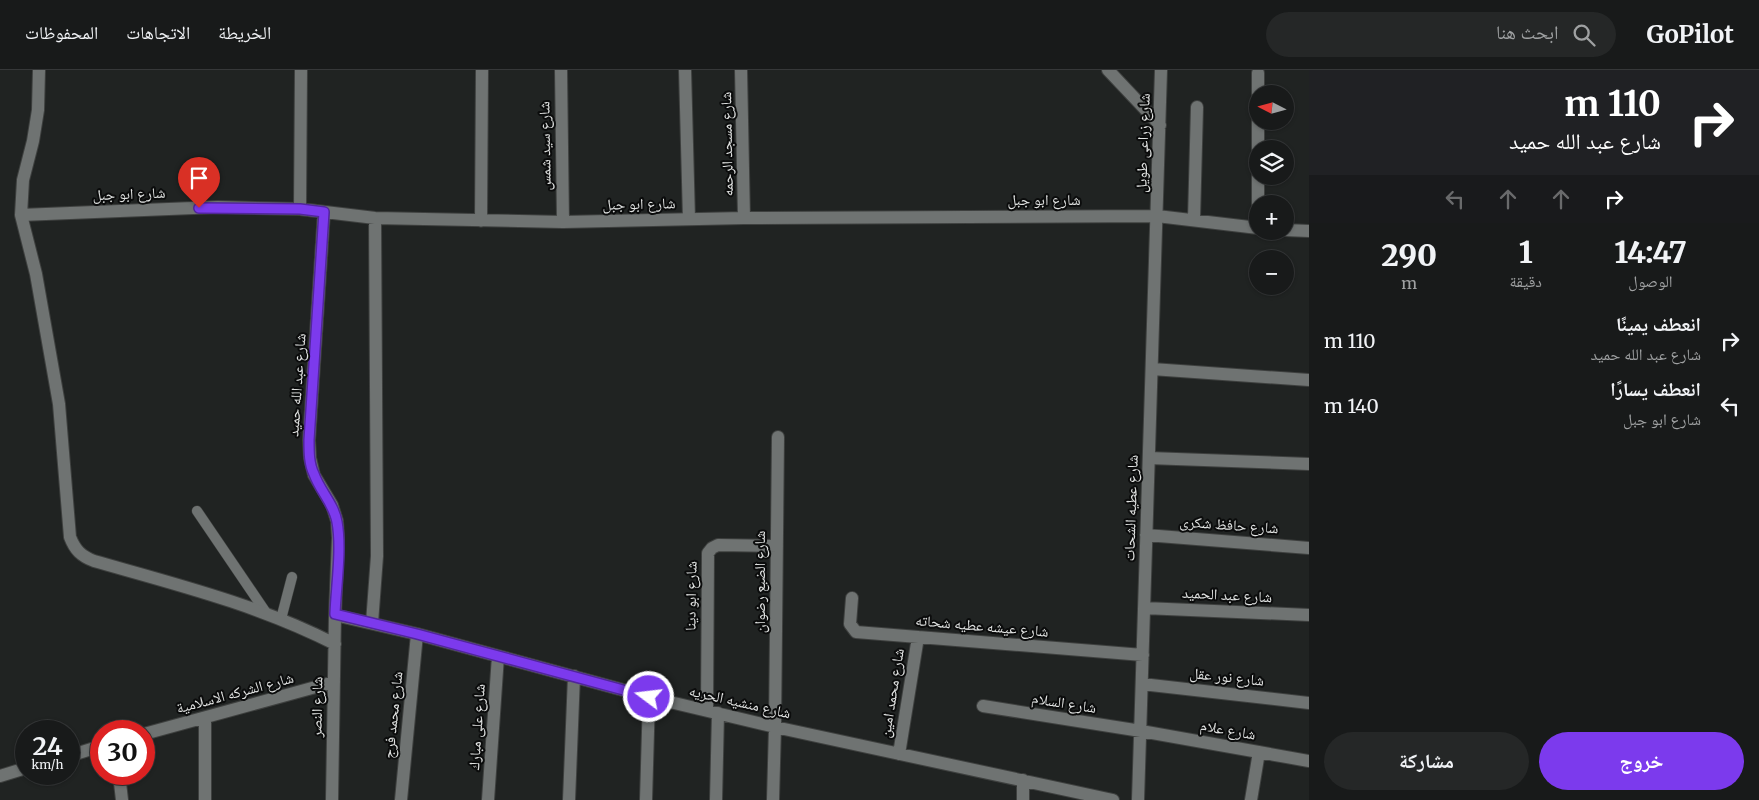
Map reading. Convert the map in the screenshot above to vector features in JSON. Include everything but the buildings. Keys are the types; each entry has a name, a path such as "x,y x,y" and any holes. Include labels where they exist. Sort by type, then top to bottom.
{"street":[{"path":"39,70 38,110 33,141 23,180 21,215 36,274 59,404 70,536 74,548 83,557 185,587 267,614 306,629 335,644"},
{"path":"300,209 301,70"},
{"path":"481,221 482,70"},
{"name":"شارع سيد شمس","path":"561,70 563,222"},
{"path":"685,70 689,219"},
{"name":"شارع مسجد الرحمه","path":"741,70 744,218"},
{"path":"1108,70 1160,125"},
{"name":"شارع زراعى طويل","path":"1157,216 1161,70"},
{"path":"1258,73 1258,85"},
{"path":"1194,219 1197,108"},
{"name":"شارع ابو جبل","path":"21,215 218,207 300,209 375,218 563,222 744,218 1157,216 1249,227"},
{"name":"شارع عبد الله حميد","path":"324,212 309,440 310,458 314,475 332,505 337,521 335,614"},
{"name":"شارع عطيه الشحات","path":"1138,800 1157,216"},
{"path":"372,623 378,556 375,218"},
{"path":"1294,231 1309,232"},
{"path":"1152,369 1309,380"},
{"name":"شارع الضبع رضوان","path":"773,800 778,437"},
{"path":"1149,458 1309,464"},
{"name":"شارع حافظ شكرى","path":"1146,535 1309,548"},
{"name":"شارع ابو دينا","path":"712,712 708,553 718,545 777,546"},
{"name":"شارع عيشه عطيه شحاته","path":"852,598 850,624 856,632 1142,655"},
{"name":"شارع عبد الحميد","path":"1144,608 1309,615"},
{"name":"شارع منشيه الحريه","path":"335,614 417,634 649,697 1113,800"},
{"name":"شارع النصر","path":"332,800 335,614"},
{"name":"شارع محمد فرج","path":"401,800 417,634"},
{"name":"شارع محمد امين","path":"899,754 918,637"},
{"name":"شارع على مبارك","path":"488,800 498,656"},
{"path":"569,800 574,676"},
{"name":"شارع الشركه الاسلامية","path":"155,731 334,682"},
{"name":"شارع نور عقل","path":"1142,684 1309,703"},
{"path":"646,800 649,697"},
{"name":"شارع السلام","path":"983,706 1141,731"},
{"path":"712,712 716,800"},
{"path":"205,719 205,800"},
{"name":"شارع علام","path":"1141,731 1309,761"},
{"path":"1251,800 1258,752"},
{"path":"0,776 15,771"},
{"path":"1023,780 1023,800"},
{"path":"120,785 122,800"}],"lane":[{"path":"197,511 267,614"},
{"path":"281,619 292,577"}],"route":[{"path":"199,208 300,209 324,212 309,440 310,458 314,475 332,505 337,521 335,614 417,634 649,697"}]}
